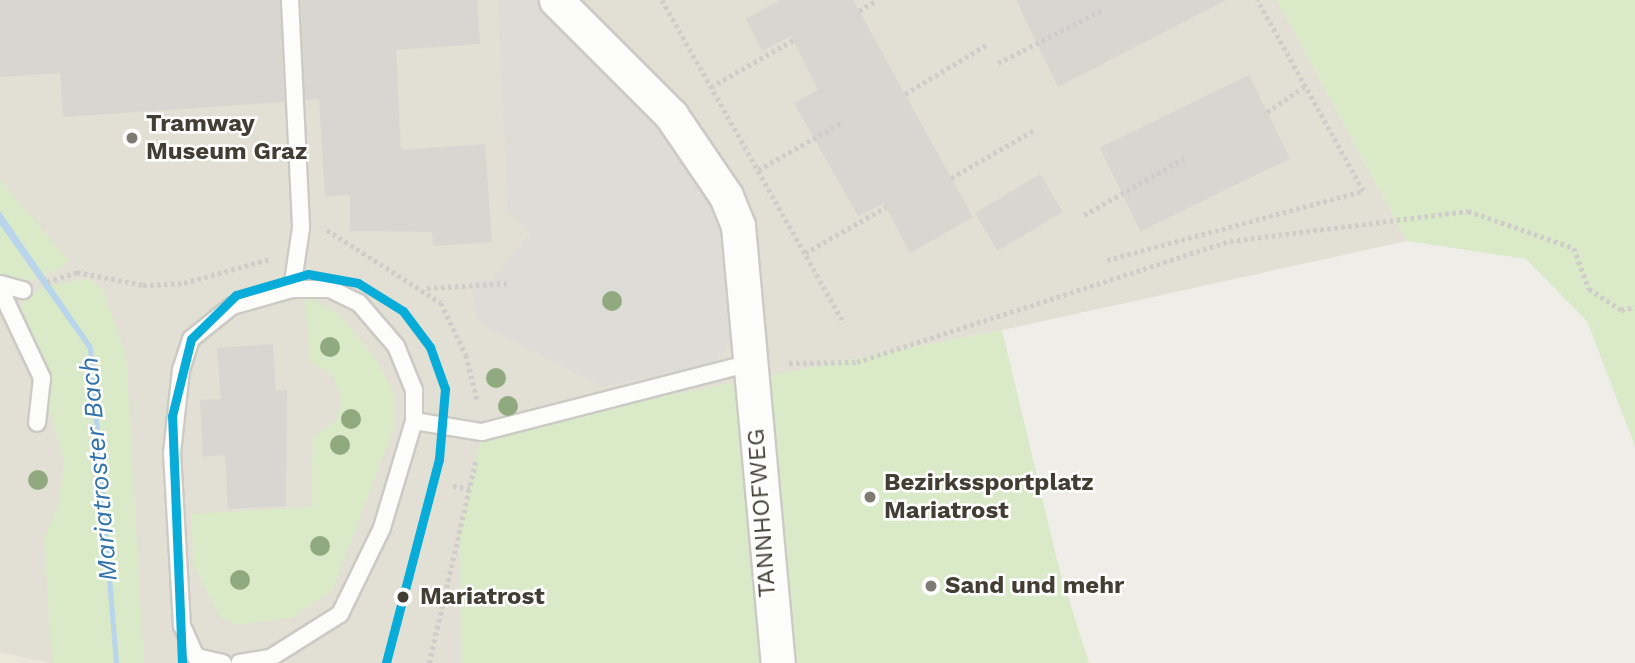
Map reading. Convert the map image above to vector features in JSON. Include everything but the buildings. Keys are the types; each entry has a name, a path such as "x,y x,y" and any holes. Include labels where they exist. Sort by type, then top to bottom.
{"street":[{"name":"TANNHOFWEG","path":"556,0 671,115 726,196 738,226 778,663"}],"lane":[{"path":"290,0 301,228 292,289"},
{"path":"0,287 23,290"},
{"path":"0,287 41,378 37,423"},
{"path":"223,663 196,657 182,626 172,453 176,394 191,339 202,327 232,306 292,289 330,289 380,323 407,370 414,421 382,528 340,614 270,657 239,663"},
{"path":"414,421 482,432 750,363"}],"path":[{"path":"673,0 663,2 842,320"},
{"path":"859,11 877,0"},
{"path":"1107,260 1363,191 1256,0"},
{"path":"998,63 1104,9"},
{"path":"711,87 793,40"},
{"path":"905,94 988,44"},
{"path":"1268,112 1305,87"},
{"path":"758,170 841,123"},
{"path":"951,178 1036,129"},
{"path":"1084,215 1187,157"},
{"path":"805,253 886,207"},
{"path":"750,363 857,362 1230,242 1468,211 1574,248 1589,289 1621,310 1635,307"},
{"path":"301,228 330,230 426,288 441,303 466,355 482,432 429,663"},
{"path":"77,272 143,285 184,283 296,254"},
{"path":"426,288 509,283"},
{"path":"453,486 470,489"}],"shaded area":[{"path":"0,0 1277,0 1407,241 1002,330 483,432 460,534 461,663 0,663"},
{"path":"498,0 543,0 635,88 718,201 734,268 732,343 715,362 603,387 477,322 472,281 492,280 531,232 508,211"},
{"path":"0,652 52,663 0,663"}],"green space":[{"path":"1277,0 1635,0 1635,446 1587,321 1526,259 1407,241"},
{"path":"0,180 69,261 59,269 32,280 0,278"},
{"path":"89,278 103,291 126,354 144,663 52,663 44,539 58,506 64,461 21,311 23,298 42,288"},
{"path":"311,299 339,314 376,359 394,393 394,428 332,591 291,618 236,625 220,617 194,566 191,514 311,507 313,436 336,421 341,401 333,375 310,362 305,301"},
{"name":"Bezirkssportplatz Mariatrost","path":"1002,330 1059,568 1089,663 461,663 460,534 482,432"}],"water":[{"name":"Mariatroster Bach","path":"0,211 93,347 119,663 114,663 88,349 0,225"}],"transit line":[{"path":"182,663 172,416 191,339 236,295 308,274 358,283 403,311 430,347 445,389 439,459 386,663"}],"place":[{"name":"Tramway Museum Graz","path":"132,138"},
{"name":"Bezirkssportplatz Mariatrost","path":"870,497"},
{"name":"Sand und mehr","path":"931,586"},
{"name":"Mariatrost","path":"403,597"}]}
